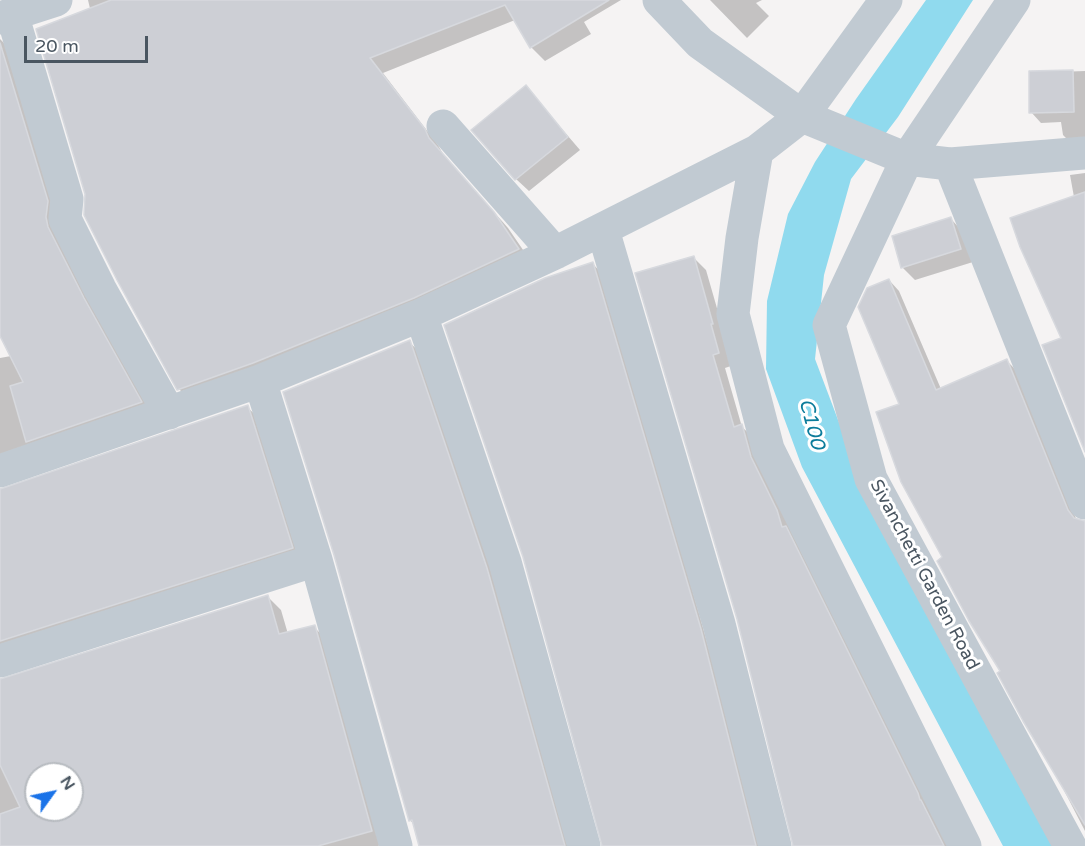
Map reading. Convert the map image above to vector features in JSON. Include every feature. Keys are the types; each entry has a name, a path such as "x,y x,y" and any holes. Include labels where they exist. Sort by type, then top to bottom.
{"street":[{"path":"659,0 700,43 801,116 895,154 950,164 1085,153"},
{"path":"0,471 260,381 421,315 555,254 757,151 801,116 885,0"},
{"name":"Sivanchetti Garden Road","path":"1014,0 895,154 829,325 871,479 1070,846"},
{"path":"24,8 67,199 65,219 100,289 169,413"},
{"path":"443,126 555,254"},
{"path":"757,151 742,238 733,314 768,449 965,846"},
{"path":"950,164 1085,503"},
{"path":"603,230 719,624 775,846"},
{"path":"421,315 505,562 584,846"},
{"path":"260,381 316,560 396,846"},
{"path":"0,661 316,560"}],"water":[{"name":"C100","path":"926,0 973,0 898,117 851,179 824,275 815,359 854,462 1052,846 1003,846 802,467 766,369 767,301 788,214 815,162"}],"building":[{"path":"111,0 609,0 530,48 505,5 370,58 425,129 429,138 494,212 519,249 414,298 253,363 177,390 84,215 85,194 36,29"},
{"path":"0,43 48,201 46,217 48,227 84,298 142,402 26,442 10,386 23,382 0,336"},
{"path":"1073,70 1074,112 1029,113 1029,71"},
{"path":"526,85 568,137 515,180 471,130"},
{"path":"1085,192 1085,452 1042,345 1061,338 1020,247 1010,218"},
{"path":"951,217 961,249 901,268 892,236"},
{"path":"694,256 719,353 713,355 734,427 742,424 751,457 777,510 782,527 786,526 944,846 793,846 737,619 635,273"},
{"path":"593,262 701,629 756,846 602,846 523,557 444,325 545,278"},
{"path":"889,279 936,390 1007,359 1068,510 1074,518 1085,521 1085,825 1023,721 997,673 1000,671 969,621 937,561 942,557 901,482 876,412 899,404 858,307 867,288"},
{"path":"410,340 487,568 565,846 419,846 412,820 409,821 334,555 283,392"},
{"path":"248,405 293,548 0,641 0,489"},
{"path":"268,595 279,634 315,625 372,831 318,846 0,846 0,814 20,807 0,765 0,679"}]}
